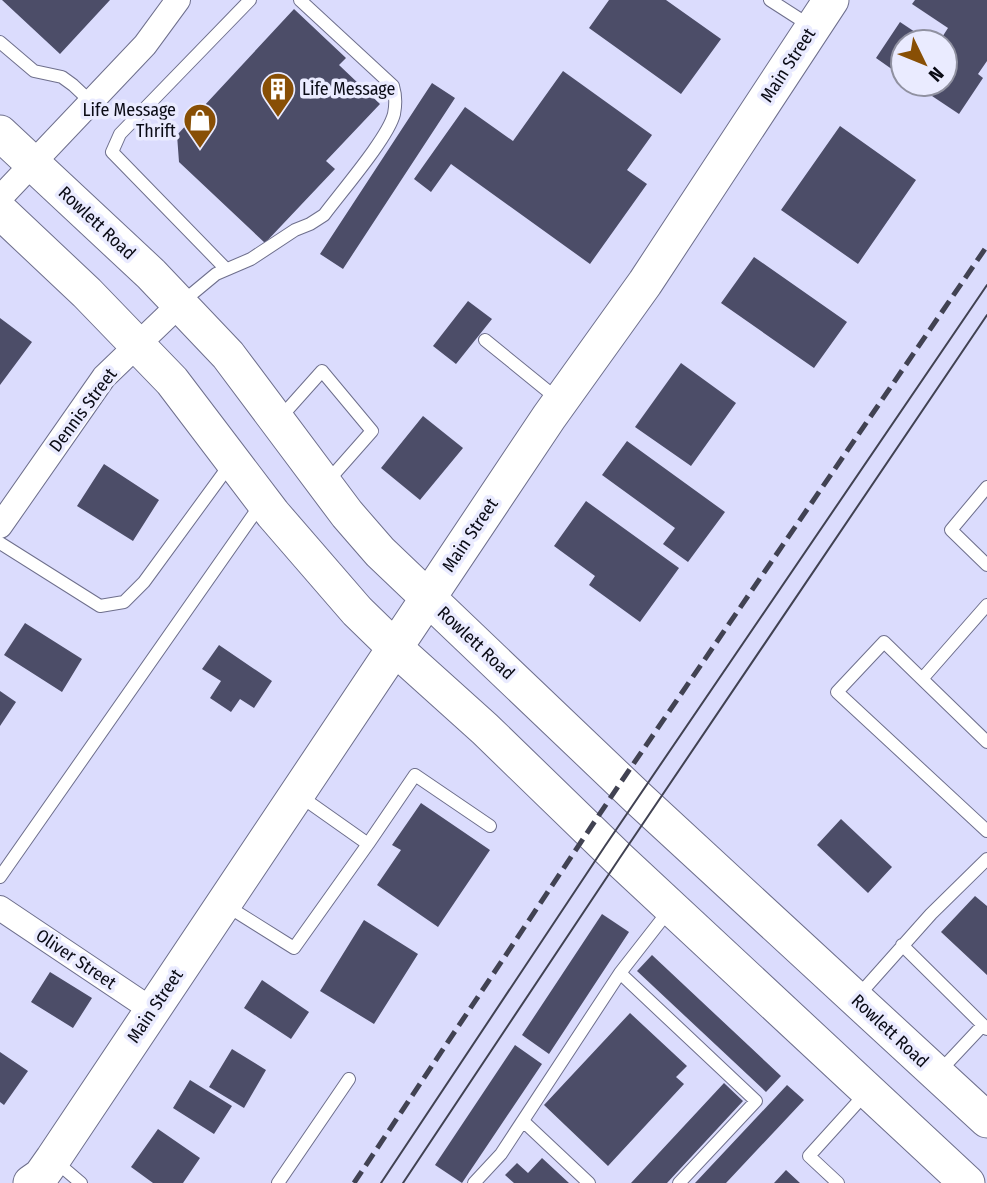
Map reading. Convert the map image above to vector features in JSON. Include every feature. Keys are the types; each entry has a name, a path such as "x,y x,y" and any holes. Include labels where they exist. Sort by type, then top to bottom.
{"main road":[{"name":"Main Street","path":"42,1175 560,401 645,282 822,14"},
{"name":"Rowlett Road","path":"0,133 180,304 228,355 325,485 380,552 639,799 987,1121"},
{"path":"0,211 88,293 172,381 263,501 332,583 395,648 485,729 671,908 967,1183"}],"street":[{"path":"0,198 145,45 178,0"},
{"name":"Dennis Street","path":"0,526 104,377 180,304"},
{"name":"Oliver Street","path":"0,908 152,1010"}],"lane":[{"path":"226,269 113,152 120,134 250,0"},
{"path":"180,304 216,274 251,259 295,230 310,225 324,215 394,116 396,97 393,86 300,0"},
{"path":"770,0 822,14"},
{"path":"0,42 34,71 62,77 91,102"},
{"path":"485,340 560,401"},
{"path":"277,421 322,371 372,431 325,485"},
{"path":"0,543 100,606 124,602 144,582 233,460"},
{"path":"987,487 951,530 987,565"},
{"path":"0,877 263,501"},
{"path":"922,679 987,605"},
{"path":"987,742 884,642 837,692 987,831"},
{"path":"224,904 294,948 415,775 490,826"},
{"path":"297,794 368,844"},
{"path":"855,999 902,945 987,859"},
{"path":"474,1183 501,1154 620,973 671,908"},
{"path":"902,945 985,1027 937,1074"},
{"path":"620,973 756,1101 679,1183"},
{"path":"278,1183 349,1080"},
{"path":"838,1183 809,1156 869,1090"},
{"path":"523,1121 589,1183"},
{"path":"42,1175 80,1183"}],"building":[{"path":"2,0 110,0 60,54"},
{"path":"609,0 666,0 721,39 681,94 589,28"},
{"path":"915,0 987,0 987,61 978,74 983,78 959,114 935,98 959,98 959,28 948,28 912,4"},
{"name":"Life Message","path":"294,9 346,58 339,65 380,104 326,161 335,169 265,243 179,162 177,135"},
{"path":"900,22 909,28 896,28"},
{"path":"889,38 889,67 876,58"},
{"path":"563,71 652,135 627,170 647,184 590,264 451,164 431,192 414,179 465,107 513,141"},
{"path":"432,83 455,98 343,269 320,254"},
{"path":"840,126 916,180 858,264 781,210"},
{"path":"754,257 847,322 814,368 721,303"},
{"path":"468,301 492,319 456,364 433,346"},
{"path":"0,318 32,342 0,385"},
{"path":"681,363 736,403 691,466 635,427"},
{"path":"423,416 463,448 420,500 381,468"},
{"path":"627,441 725,512 688,562 663,544 675,528 602,475"},
{"path":"104,464 159,500 133,541 77,506"},
{"path":"586,501 679,568 640,622 589,585 595,576 554,546"},
{"path":"25,623 82,659 62,692 4,655"},
{"path":"219,645 272,681 254,708 240,699 231,712 210,698 221,681 202,669"},
{"path":"0,691 16,702 0,726"},
{"path":"421,803 490,850 438,927 377,885 401,850 392,845"},
{"path":"841,819 892,867 868,893 817,845"},
{"path":"975,896 987,906 987,975 941,932"},
{"path":"602,914 629,932 549,1054 522,1035"},
{"path":"364,920 418,954 374,1024 320,991"},
{"path":"652,955 781,1076 766,1092 637,971"},
{"path":"50,972 92,998 73,1028 31,1002"},
{"path":"262,980 309,1012 291,1039 244,1008"},
{"path":"630,1013 687,1066 676,1077 684,1084 608,1166 544,1105"},
{"path":"515,1045 542,1064 462,1183 435,1165"},
{"path":"232,1049 266,1070 244,1108 209,1087"},
{"path":"0,1052 28,1071 4,1105 0,1102"},
{"path":"190,1080 232,1106 214,1134 173,1108"},
{"path":"724,1083 743,1101 667,1183 631,1183"},
{"path":"787,1085 804,1100 726,1183 695,1183"},
{"path":"158,1129 200,1158 183,1183 153,1183 131,1167"},
{"path":"542,1158 569,1183 514,1183 505,1175 517,1163 528,1173"},
{"path":"786,1170 800,1183 774,1183"}],"tram line":[{"path":"381,1183 605,846 987,285"},
{"path":"403,1183 987,315"}],"railway":[{"path":"354,1183 621,782 987,246"}],"place":[{"name":"Life Message","path":"278,119"},
{"name":"Life Message Thrift","path":"200,150"}]}
